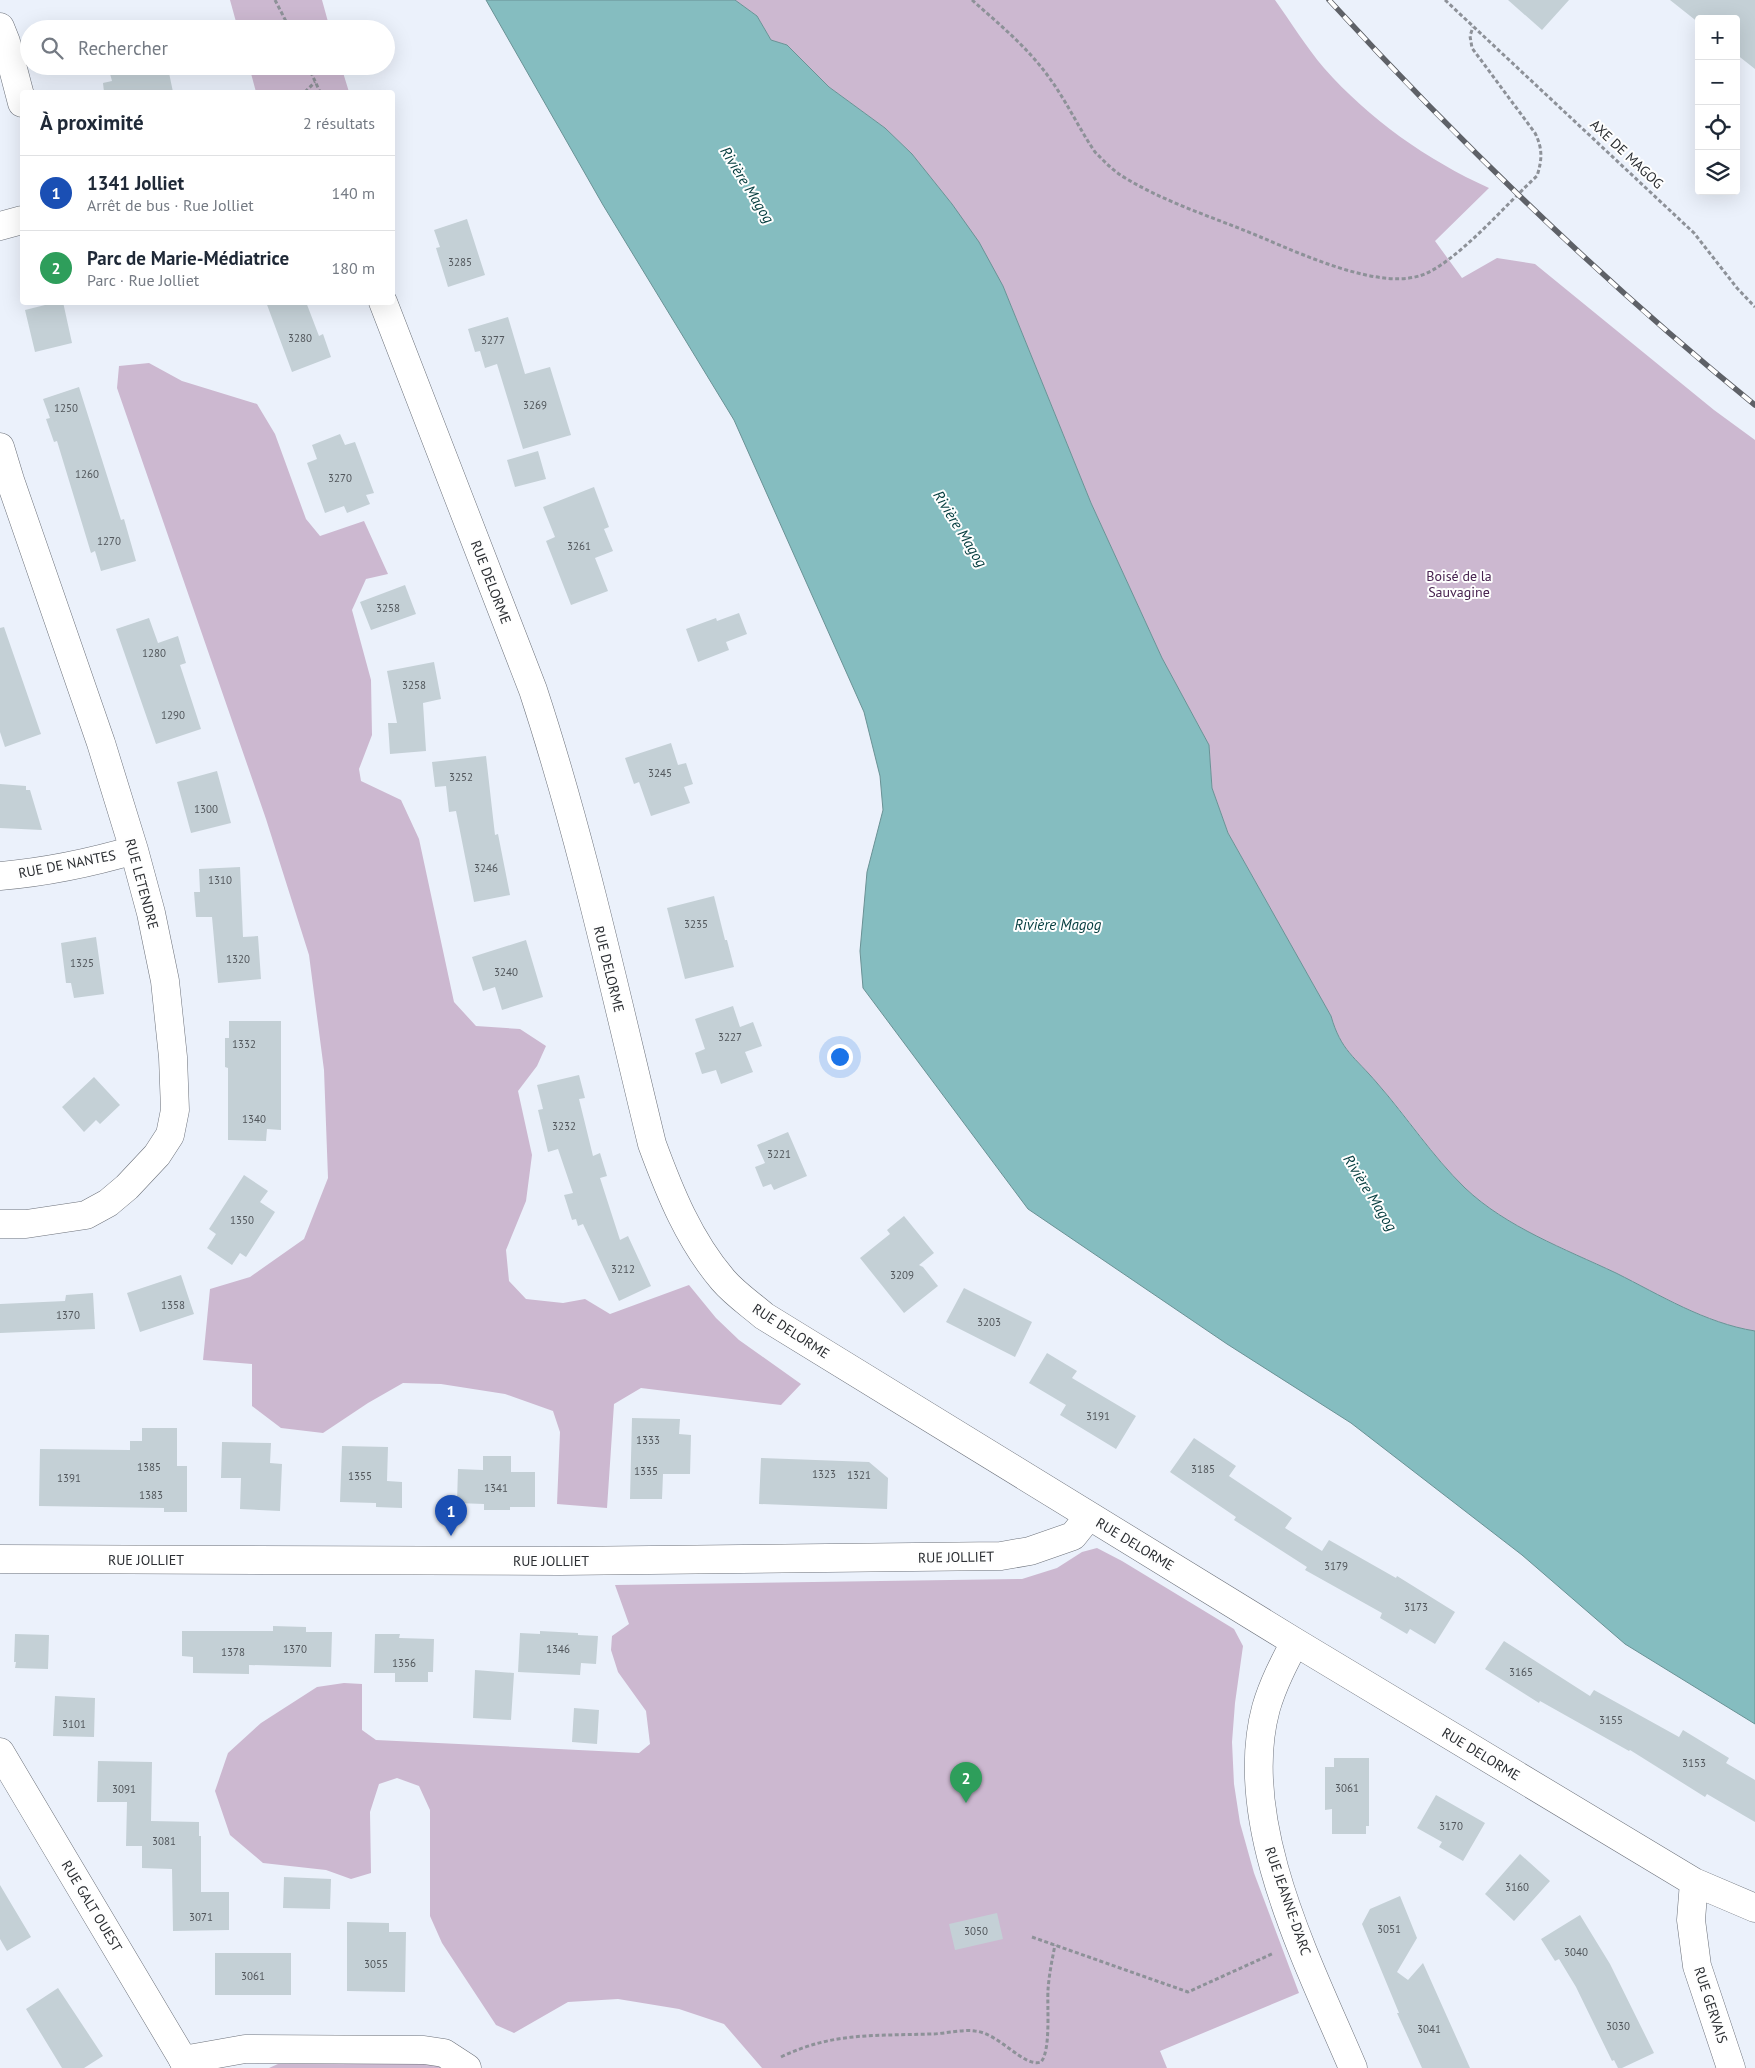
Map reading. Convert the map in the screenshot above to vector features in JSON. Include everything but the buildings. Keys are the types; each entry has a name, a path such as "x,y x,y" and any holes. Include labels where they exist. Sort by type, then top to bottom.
{"street":[{"path":"0,27 6,42 20,95"},
{"path":"0,226 20,221"},
{"name":"RUE DELORME","path":"384,305 536,699 569,807 652,1144 669,1189 703,1254 724,1281 764,1316 1295,1642 1694,1882 1755,1908"},
{"name":"RUE LETENDRE","path":"0,447 100,743 134,850 151,912 165,982 173,1057 175,1110 170,1135 157,1155 127,1187 108,1203 86,1215 26,1224 0,1224"},
{"name":"RUE DE NANTES","path":"0,876 31,873 100,861 134,850"},
{"name":"RUE JOLLIET","path":"0,1559 560,1561 1001,1556 1030,1551 1073,1536 1089,1516"},
{"name":"RUE JEANNE-D'ARC","path":"1295,1642 1278,1674 1266,1709 1260,1748 1259,1791 1270,1853 1300,1941 1353,2068"},
{"name":"RUE GALT OUEST","path":"0,1752 186,2064 244,2049 424,2050 444,2053 467,2068"},
{"name":"RUE GERVAIS","path":"1694,1882 1691,1920 1697,1966 1732,2068"}],"path":[{"path":"274,0 285,20"},
{"path":"972,0 1009,31 1038,63 1054,84 1095,152 1125,178 1179,204 1330,264 1370,275 1401,278 1426,274 1446,260 1537,176 1540,166 1541,147 1535,133 1472,48 1470,36 1473,27"},
{"name":"AXE DE MAGOG","path":"1445,0 1687,226 1755,307"},
{"path":"312,75 319,90"},
{"path":"308,90 315,82"},
{"path":"1032,1937 1188,1992 1300,1941"},
{"path":"1033,2067 1041,2062 1046,2051 1048,1993 1055,1945"},
{"path":"781,2057 806,2046 840,2037 976,2031 990,2035 1014,2058"}],"green space":[{"path":"230,0 322,0 328,20 236,20"},
{"name":"Boisé de la Sauvagine","path":"735,0 1275,0 1317,60 1341,87 1360,104 1400,137 1421,151 1443,165 1489,188 1435,241 1462,278 1497,258 1535,264 1714,410 1755,440 1755,1331 1718,1322 1683,1307 1517,1226 1481,1202 1453,1176 1388,1096 1344,1046 1331,1016 1228,833 1212,788 1209,745 1162,658 1091,503 1003,286 952,204 912,154 885,128 829,87 787,45 771,40 757,16"},
{"path":"251,75 344,75 348,90 255,90"},
{"path":"149,363 182,381 257,404 275,434 306,519 320,536 364,521 388,574 366,579 352,610 371,680 372,735 359,769 361,781 401,800 419,839 454,1002 476,1026 520,1029 546,1046 537,1066 518,1091 532,1155 526,1201 506,1250 509,1281 526,1299 563,1303 585,1299 610,1314 689,1285 716,1318 739,1340 801,1384 781,1405 641,1388 614,1404 607,1508 557,1504 560,1432 553,1411 505,1394 441,1384 403,1383 368,1403 323,1433 281,1428 252,1406 252,1364 203,1360 210,1289 250,1277 304,1239 328,1178 324,1070 309,955 266,819 117,388 119,366"},
{"path":"1097,1548 1122,1561 1234,1629 1243,1646 1232,1742 1234,1784 1240,1823 1254,1873 1299,1993 1160,2051 1167,2068 762,2068 724,2024 679,2009 618,1999 568,2002 514,2033 496,2025 442,1943 430,1916 430,1810 419,1786 397,1778 379,1784 370,1812 371,1873 351,1879 326,1870 263,1863 230,1835 215,1791 228,1753 261,1723 317,1687 344,1683 362,1684 362,1730 376,1740 639,1753 650,1744 646,1711 618,1672 611,1650 612,1636 629,1624 615,1585 1022,1579 1057,1568 1082,1552"},
{"path":"421,2062 446,2068 269,2068 278,2064"}],"water":[{"name":"Rivière Magog","path":"486,0 735,0 757,16 771,40 787,45 829,87 885,128 912,154 952,204 979,242 1003,286 1091,503 1162,658 1209,745 1212,788 1228,833 1331,1016 1344,1046 1388,1096 1453,1176 1481,1202 1517,1226 1683,1307 1718,1322 1755,1331 1755,1724 1625,1644 1522,1555 1351,1423 1227,1344 1028,1209 863,988 860,951 867,872 883,810 880,776 864,712 734,420 603,205"}],"railway":[{"path":"1329,0 1430,107 1534,210 1643,310 1755,405"}],"place":[{"name":"1341 Jolliet","path":"451,1536"},
{"name":"Parc de Marie-Médiatrice","path":"966,1803"}]}
